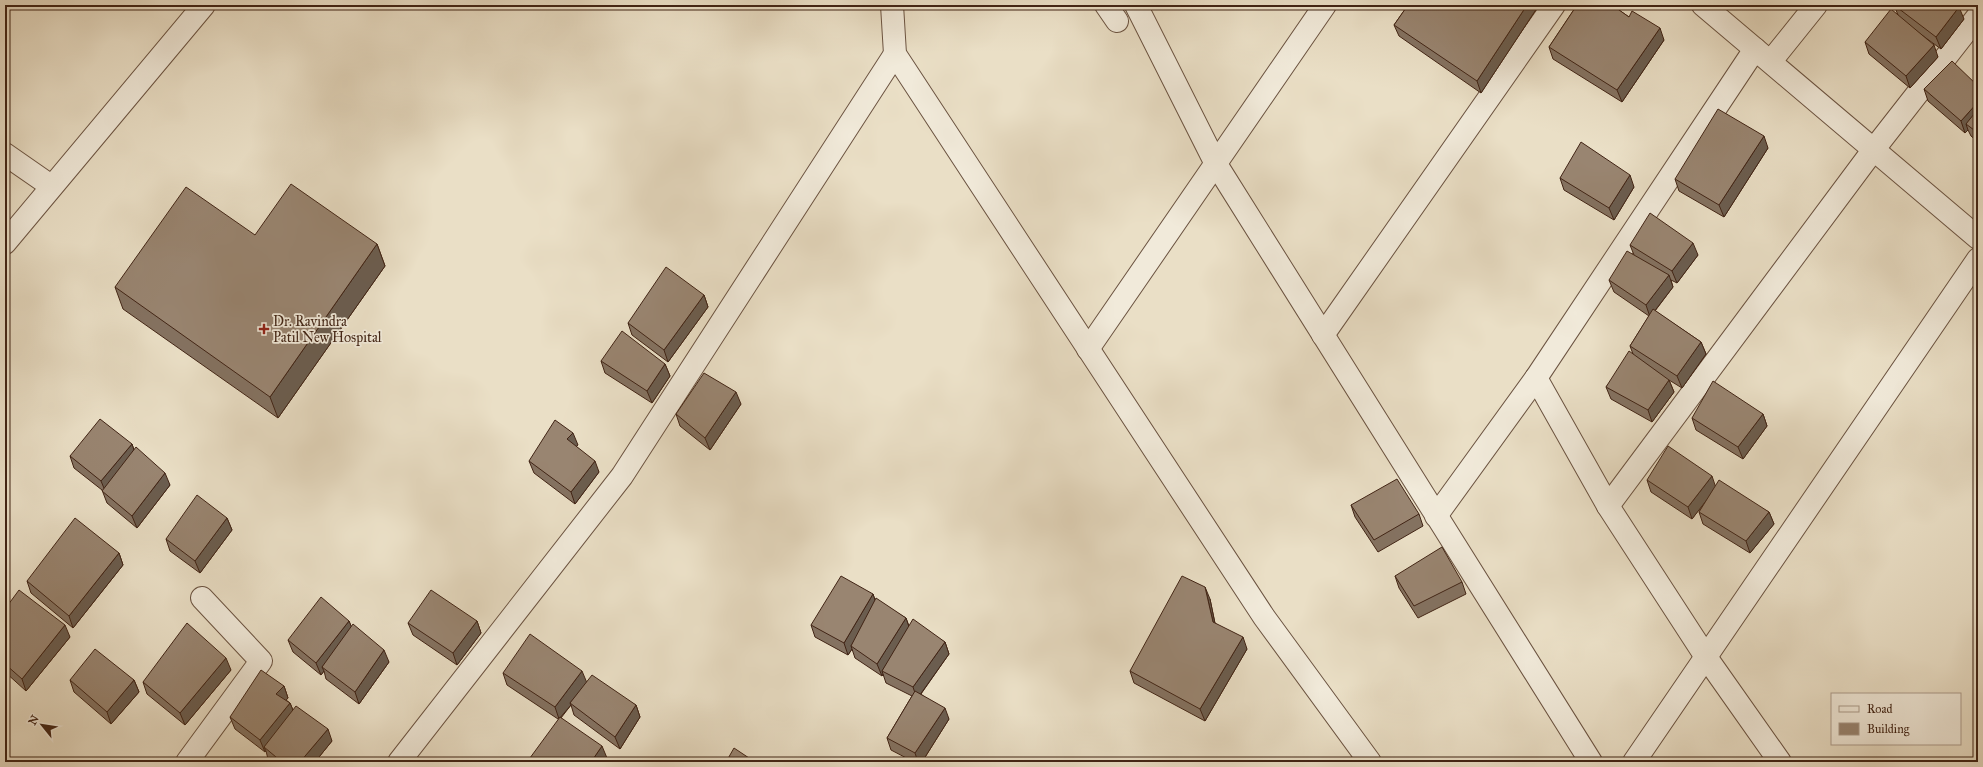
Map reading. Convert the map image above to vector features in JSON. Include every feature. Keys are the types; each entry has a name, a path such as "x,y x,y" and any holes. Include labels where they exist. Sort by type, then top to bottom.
{"street":[{"path":"5,243 51,186 204,5"},
{"path":"892,5 895,54 1264,617 1370,762"},
{"path":"1136,5 1216,164 1591,762"},
{"path":"1088,349 1325,5"},
{"path":"1323,335 1554,5"},
{"path":"1703,5 1978,238"},
{"path":"1436,516 1536,378 1763,55 1816,5"},
{"path":"1608,506 1874,149 1978,16"},
{"path":"399,762 622,476 895,54"},
{"path":"5,154 51,186"},
{"path":"1634,762 1978,259"},
{"path":"1536,378 1608,506 1706,657 1780,762"},
{"path":"187,762 261,661 202,598"}],"building":[{"path":"1408,5 1527,5 1477,81 1394,25"},
{"path":"1577,5 1612,5 1629,17 1632,11 1660,28 1617,90 1549,47"},
{"path":"1894,5 1957,5 1959,7 1936,37"},
{"path":"1891,9 1934,45 1906,76 1865,42"},
{"path":"1952,61 1978,86 1978,102 1961,121 1924,89"},
{"path":"1718,109 1764,136 1719,205 1675,179"},
{"path":"1978,109 1978,133 1966,124"},
{"path":"1581,142 1630,175 1609,208 1560,178"},
{"path":"291,184 377,244 270,397 115,287 186,187 255,235"},
{"path":"1650,213 1693,243 1672,271 1630,245"},
{"path":"1627,251 1669,275 1646,305 1609,280"},
{"path":"666,267 704,295 664,350 628,323"},
{"path":"1653,309 1701,342 1677,376 1630,346"},
{"path":"622,331 665,364 647,391 601,361"},
{"path":"1629,351 1669,380 1648,410 1606,387"},
{"path":"704,373 736,392 705,438 676,414"},
{"path":"1713,381 1763,414 1738,447 1692,418"},
{"path":"100,419 132,444 101,481 70,456"},
{"path":"555,420 573,433 567,439 595,461 571,492 529,461"},
{"path":"1668,446 1712,476 1688,507 1647,480"},
{"path":"136,447 165,473 132,516 102,491"},
{"path":"1397,479 1419,514 1374,540 1351,505"},
{"path":"1719,480 1769,512 1746,541 1699,512"},
{"path":"197,495 227,518 195,561 166,539"},
{"path":"75,518 119,553 69,616 27,581"},
{"path":"1442,547 1462,582 1414,606 1395,576"},
{"path":"841,576 873,594 844,643 811,625"},
{"path":"1182,576 1205,587 1213,622 1243,637 1200,709 1130,671"},
{"path":"19,590 65,625 22,679 5,664 5,609"},
{"path":"431,590 477,621 453,653 408,623"},
{"path":"321,597 349,621 316,663 288,640"},
{"path":"876,598 906,618 877,664 851,646"},
{"path":"913,619 945,642 913,687 882,671"},
{"path":"187,623 226,658 180,713 143,682"},
{"path":"353,624 384,650 355,692 322,667"},
{"path":"530,634 582,671 555,707 503,673"},
{"path":"95,649 134,680 107,712 70,680"},
{"path":"261,670 284,686 276,694 290,703 260,740 230,717"},
{"path":"592,675 636,705 615,737 570,703"},
{"path":"915,691 945,708 915,753 887,738"},
{"path":"296,706 328,729 300,762 282,762 264,747"},
{"path":"560,717 602,746 591,762 527,762"},
{"path":"734,748 755,762 726,762"}],"place":[{"name":"Dr. Ravindra Patil New Hospital","path":"264,329"}]}
